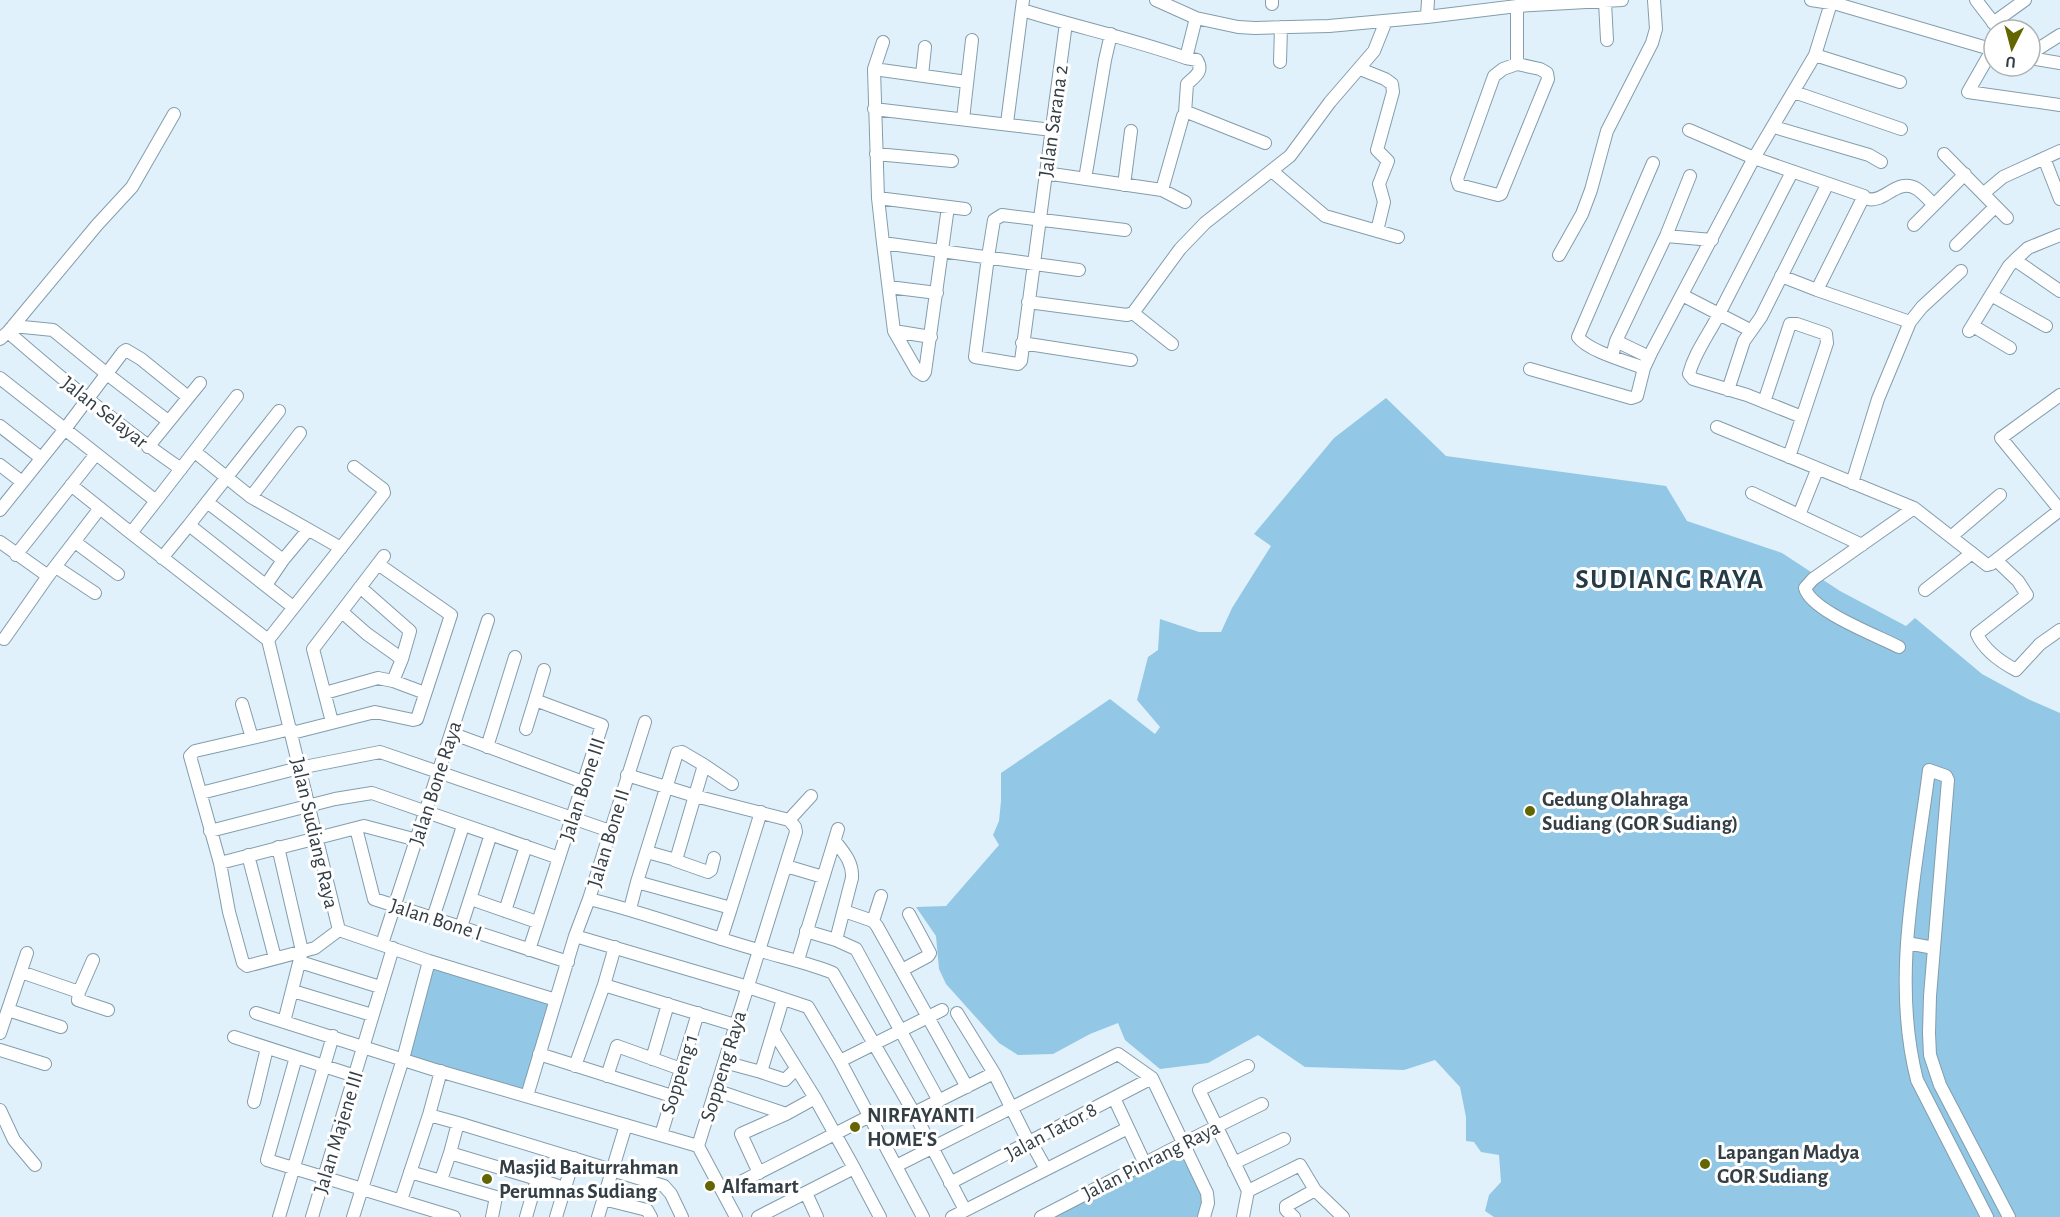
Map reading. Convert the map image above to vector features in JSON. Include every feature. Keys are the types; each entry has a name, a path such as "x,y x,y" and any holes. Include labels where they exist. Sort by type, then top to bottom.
{"street":[{"path":"1156,0 1196,18 1238,27 1386,21 1427,17 1492,5 1517,6 1622,0"},
{"path":"1427,17 1428,0"},
{"path":"1559,255 1582,214 1607,131 1652,43 1656,29 1654,0"},
{"path":"1811,0 1835,2 1982,47"},
{"path":"1976,0 1990,18"},
{"path":"2005,18 2025,0"},
{"path":"1605,2 1607,40"},
{"path":"1530,369 1634,398 1637,396 1647,362 1754,158 1815,55 1835,2"},
{"path":"1007,123 1022,5 1066,23 1197,60 1199,69 1196,77 1187,84 1185,113 1162,190"},
{"path":"1517,6 1517,64"},
{"path":"1186,58 1196,18"},
{"path":"1028,302 1127,315 1133,313 1180,249 1205,224 1290,156 1330,102 1374,51 1386,21"},
{"name":"Jalan Sarana 2","path":"1022,344 1041,219 1066,23"},
{"path":"1280,62 1281,27"},
{"path":"1085,180 1111,34"},
{"path":"2042,48 2060,35"},
{"path":"963,119 972,40"},
{"path":"883,42 874,69 878,198 883,243 894,331 917,371 923,375 944,251 948,207"},
{"path":"922,75 925,47"},
{"path":"1815,55 1900,82"},
{"path":"2042,59 2060,63"},
{"path":"1517,64 1540,69 1547,73 1548,79 1501,194 1459,184 1457,179 1494,76 1503,69 1517,64"},
{"path":"1982,68 1968,92 2060,105"},
{"path":"874,69 967,82"},
{"path":"1359,69 1385,79 1392,84 1393,92 1377,150 1388,161 1378,184 1384,202 1377,231"},
{"path":"1794,92 1902,129"},
{"path":"874,109 1052,130"},
{"path":"1185,113 1265,143"},
{"path":"7,332 132,187 174,114"},
{"path":"1774,127 1869,155 1881,162"},
{"path":"1689,130 1754,158 1864,196 1817,290"},
{"path":"1124,185 1131,131"},
{"path":"1984,193 2003,177 2060,151"},
{"path":"876,154 952,161"},
{"path":"1944,154 2007,218"},
{"path":"2044,158 2060,200"},
{"path":"1647,362 1612,356 1578,337 1653,163"},
{"path":"1272,171 1325,216 1398,237"},
{"path":"1792,172 1719,315 1698,350 1689,374 1693,379 1802,417"},
{"path":"1045,174 1162,190 1185,202"},
{"path":"1914,225 1965,174"},
{"path":"1612,356 1616,341 1666,237 1690,176"},
{"path":"1728,390 1750,330 1757,324 1827,185"},
{"path":"1868,199 1875,200 1896,187 1911,187 1918,189 1934,205"},
{"path":"878,198 965,209"},
{"path":"1956,245 1995,207"},
{"path":"1125,230 999,216 993,224 975,357 1018,364 1021,361 1022,344 1131,360"},
{"path":"2010,348 1971,328 2009,266 2028,248 2060,236"},
{"path":"1666,237 1712,240"},
{"path":"883,243 1080,270"},
{"path":"2015,260 2060,291"},
{"path":"1852,483 1878,399 1910,322 1922,307 1961,271"},
{"path":"1781,276 1910,322"},
{"path":"889,287 937,293"},
{"path":"1682,295 1750,330"},
{"path":"1991,295 2046,326"},
{"path":"1133,313 1172,344"},
{"path":"1764,402 1790,324 1824,333 1827,336 1827,343 1789,457"},
{"path":"7,332 53,330 168,421"},
{"path":"894,331 931,337"},
{"name":"Jalan Selayar","path":"7,332 148,447 181,469"},
{"path":"1616,341 1647,362"},
{"path":"1,507 65,429 120,354 126,350 141,359 188,397"},
{"path":"0,378 156,501"},
{"path":"148,447 200,383"},
{"path":"1717,427 1914,508 1987,565 2060,510 2001,438 2060,394"},
{"path":"131,533 237,396"},
{"path":"162,558 279,411"},
{"path":"0,426 41,458"},
{"path":"251,497 300,433"},
{"path":"195,452 251,497 341,548"},
{"path":"16,555 96,454"},
{"path":"0,465 22,482"},
{"path":"71,486 268,640 384,491 354,467"},
{"path":"1799,516 1817,470"},
{"path":"1752,494 1862,545"},
{"path":"1952,536 2000,495"},
{"path":"207,502 283,560"},
{"path":"4,639 100,508"},
{"path":"1899,647 1852,626 1811,598 1805,591 1806,586 1813,579 1914,508"},
{"path":"189,525 293,607"},
{"path":"266,585 308,530"},
{"path":"0,542 16,555 95,593"},
{"path":"75,542 118,574"},
{"path":"1925,590 1972,553"},
{"path":"332,722 313,650 381,560 451,615 418,716 413,720 375,712 332,722 291,731 252,738 192,753 190,756 220,863 229,912 243,963 247,966 275,958 301,956 380,987"},
{"path":"1996,560 2018,582 2027,595 1977,634 1989,649 2005,664 2016,670 2040,644 2060,630"},
{"path":"360,587 410,631 393,681"},
{"path":"342,612 367,634 402,659"},
{"name":"Jalan Bone Raya","path":"380,987 395,906 426,813 433,771 451,733 488,620"},
{"name":"Jalan Sudiang Raya","path":"268,640 339,930 429,961 556,1000"},
{"path":"487,747 515,657"},
{"path":"526,729 544,670"},
{"path":"325,693 378,678 426,693"},
{"name":"Jalan Bone III","path":"529,950 602,725 535,700"},
{"path":"242,704 252,738"},
{"name":"Jalan Bone II","path":"526,1096 575,936 589,899 645,722"},
{"path":"451,733 583,782"},
{"path":"201,793 299,768 380,752 610,831"},
{"path":"630,909 677,753 682,752 732,784"},
{"path":"675,860 681,848 704,765"},
{"path":"1987,1217 1917,1080 1911,1056 1906,999 1907,943 1929,770 1946,776 1948,780 1934,948 1929,1033 1930,1055 1940,1085 2009,1217"},
{"path":"627,775 666,788 789,820 811,796"},
{"path":"210,831 372,793 559,858"},
{"path":"721,939 761,812"},
{"name":"Soppeng Raya","path":"698,1146 796,832 789,820"},
{"path":"220,863 368,825 417,840"},
{"path":"433,918 463,826"},
{"name":"Jalan Bone I","path":"356,828 373,898 529,950 569,958"},
{"path":"461,927 491,834"},
{"path":"798,960 836,835 850,861 852,870 836,940"},
{"path":"505,911 526,846"},
{"path":"278,848 301,956 284,1022"},
{"path":"647,852 708,872 711,870 714,858"},
{"path":"248,855 275,958"},
{"path":"786,866 824,877"},
{"path":"637,882 731,908"},
{"path":"873,921 881,896"},
{"path":"471,899 537,922"},
{"path":"589,899 630,909 759,951 798,960 833,973 914,1113 965,1210"},
{"path":"844,912 873,921 967,1087"},
{"path":"902,970 930,953 909,914"},
{"path":"301,956 339,930"},
{"path":"806,931 856,949 939,1101"},
{"path":"575,936 808,1007 840,1061 923,1217"},
{"path":"1907,943 1934,948"},
{"path":"576,1066 615,947"},
{"path":"0,1033 27,953"},
{"path":"93,960 78,1000 108,1010"},
{"path":"353,1217 403,1059 429,961"},
{"path":"21,972 80,992"},
{"path":"604,985 735,1025"},
{"name":"Jalan Majene III","path":"312,1217 380,987"},
{"path":"293,989 372,1015"},
{"path":"761,1072 783,999"},
{"path":"652,1059 668,1004"},
{"path":"8,1010 61,1027"},
{"path":"840,1061 942,1010"},
{"path":"256,1013 441,1071 698,1146 736,1217"},
{"name":"Soppeng 1","path":"661,1135 698,1013"},
{"path":"957,1013 994,1073 1046,1169"},
{"path":"774,1032 816,1098 880,1217"},
{"path":"279,1217 333,1036"},
{"path":"234,1037 355,1076"},
{"path":"607,1076 617,1046 681,1069"},
{"path":"254,1102 267,1048"},
{"path":"0,1050 45,1064"},
{"path":"539,1054 672,1096"},
{"path":"896,1166 1118,1054 1152,1078 1207,1193 1208,1203 1204,1217"},
{"path":"296,1057 267,1158 362,1190 454,1217"},
{"path":"724,1062 785,1080 796,1069"},
{"path":"1243,1217 1248,1191 1199,1090 1248,1066"},
{"path":"401,1200 441,1071"},
{"path":"914,1113 994,1073"},
{"name":"Jalan Tator 8","path":"950,1183 1152,1078"},
{"path":"715,1090 786,1114"},
{"path":"759,1173 741,1134 816,1098"},
{"path":"1114,1098 1145,1164"},
{"name":"Jalan Pinrang Raya","path":"1041,1217 1262,1104"},
{"path":"0,1110 14,1140 35,1165"},
{"path":"429,1115 667,1188 682,1217"},
{"path":"723,1191 870,1116"},
{"path":"441,1180 458,1123"},
{"path":"598,1217 626,1125"},
{"path":"952,1217 1128,1128"},
{"path":"1234,1163 1284,1139"},
{"path":"450,1153 564,1188"},
{"path":"556,1217 574,1158"},
{"path":"1248,1191 1299,1165 1315,1190 1344,1217"},
{"path":"758,1217 780,1212 806,1193 854,1168"},
{"path":"411,1172 496,1197 492,1217"},
{"path":"526,1217 537,1179"},
{"path":"1294,1217 1286,1210 1286,1206 1315,1190"},
{"path":"806,1193 817,1217"},
{"path":"603,1199 644,1214"}],"shaded area":[{"name":"Gedung Olahraga Sudiang (GOR Sudiang)","path":"1386,398 1446,456 1666,486 1687,521 1782,553 1840,591 1906,626 1915,618 1982,674 2060,713 2060,1217 1494,1217 1485,1211 1489,1195 1501,1182 1499,1155 1481,1152 1474,1142 1466,1141 1466,1117 1460,1087 1435,1060 1404,1070 1305,1067 1258,1035 1208,1063 1160,1069 1125,1040 1118,1023 1090,1034 1053,1054 1018,1055 999,1043 946,984 939,969 936,936 916,907 946,906 999,845 993,835 999,821 1001,773 1110,699 1155,734 1160,727 1137,700 1148,657 1158,650 1160,619 1199,632 1221,632 1232,608 1271,546 1254,534 1334,438"},
{"path":"429,961 556,1000 527,1096 403,1059"},
{"path":"1182,1143 1203,1184 1204,1217 1041,1217"}],"place":[{"name":"Gedung Olahraga Sudiang (GOR Sudiang)","path":"1530,811"},
{"name":"NIRFAYANTI HOME'S","path":"855,1127"},
{"name":"Lapangan Madya GOR Sudiang","path":"1705,1164"},
{"name":"Masjid Baiturrahman Perumnas Sudiang","path":"487,1179"},
{"name":"Alfamart","path":"710,1186"}],"district":[{"name":"SUDIANG RAYA","path":"1670,579"}]}
